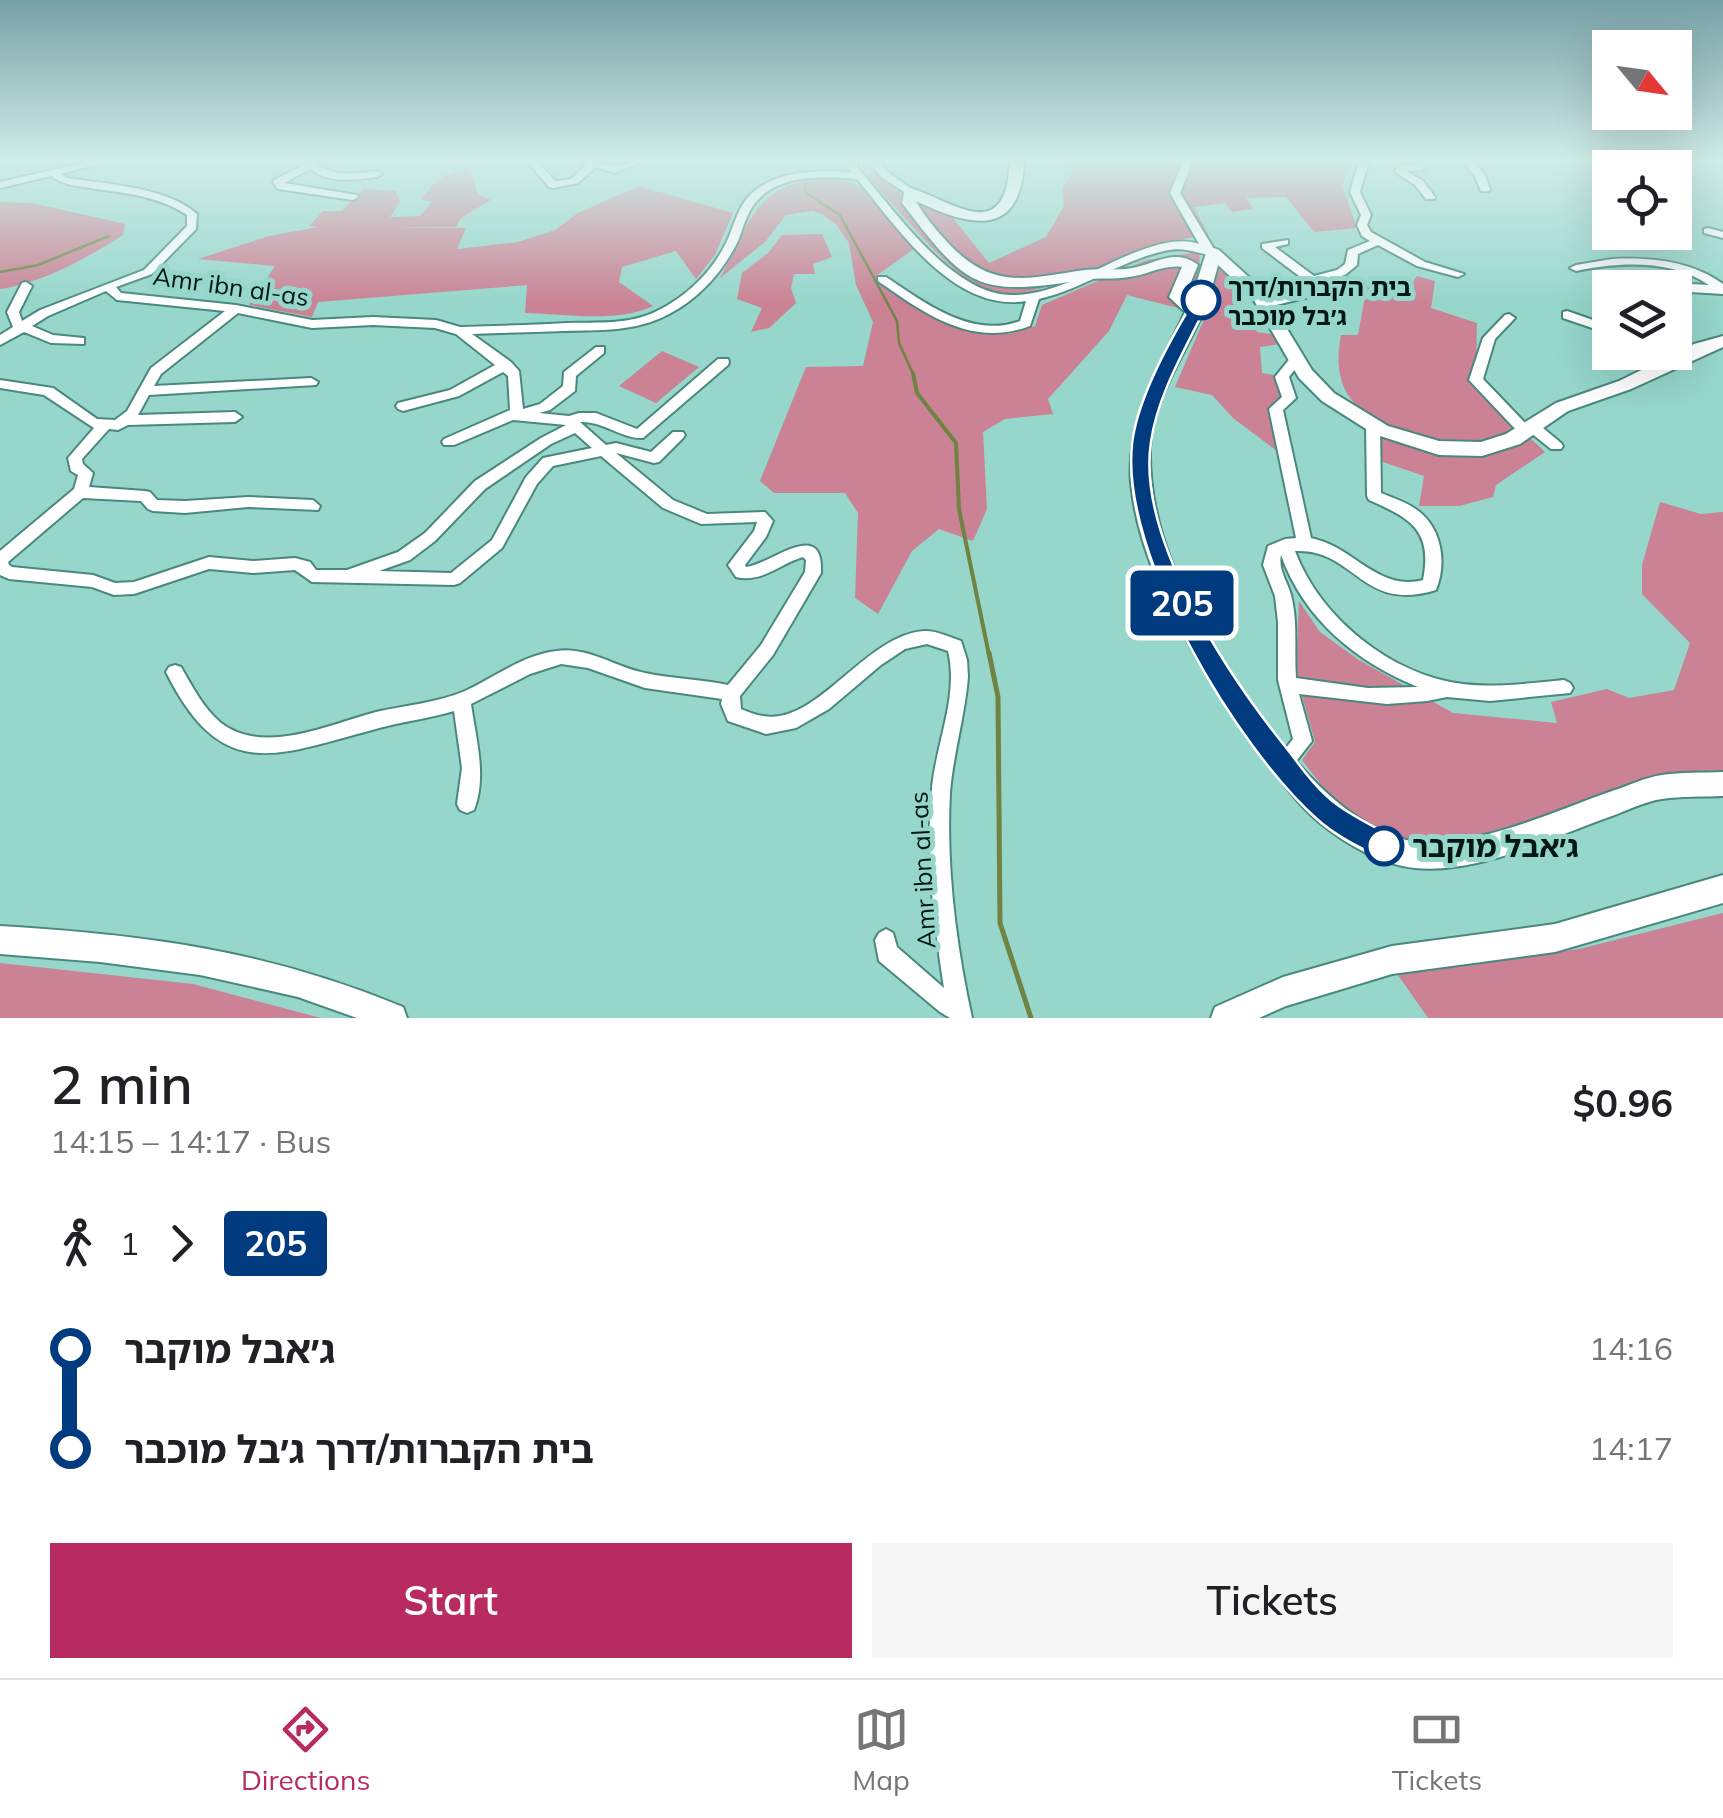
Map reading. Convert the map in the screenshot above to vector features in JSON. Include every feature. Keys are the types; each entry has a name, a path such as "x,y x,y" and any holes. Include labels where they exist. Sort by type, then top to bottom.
{"street":[{"name":"Amr ibn al-as","path":"180,209 192,214 192,227 148,272 108,286 117,296 236,309 312,324 416,323 460,331 506,365"},
{"path":"460,331 627,325 651,320 682,303 715,268 750,209"},
{"path":"891,209 954,276 1000,299 1033,297 1166,248 1211,251"},
{"path":"913,209 936,239 982,278 1012,287 1096,273 1138,272 1173,260 1184,261 1190,265 1188,276 1177,297 1196,312"},
{"path":"947,209 989,214 999,209"},
{"path":"1185,209 1211,251 1258,294 1296,359 1328,397 1374,426 1439,448 1482,449 1529,429 1562,407 1658,370"},
{"path":"1363,209 1366,214 1362,225 1376,242 1421,264 1458,274"},
{"path":"1708,231 1723,236"},
{"path":"1284,242 1266,246 1320,292"},
{"path":"1320,292 1316,279 1340,273 1351,265 1352,252 1376,242"},
{"path":"1211,251 1210,279 1146,424 1141,460 1146,510 1156,547 1225,687 1283,763 1330,815 1394,850 1424,855 1488,847 1660,787 1723,784"},
{"path":"1576,268 1643,261 1686,271 1723,289"},
{"path":"882,278 933,310 986,330 1021,326 1031,315 1033,297"},
{"path":"26,286 12,312 13,319 51,339 80,341"},
{"path":"0,341 22,325 108,286"},
{"path":"1692,288 1723,289"},
{"path":"1264,304 1320,292"},
{"path":"126,420 156,371 236,309"},
{"path":"1568,315 1592,324"},
{"path":"1509,318 1489,338 1476,380 1529,429 1556,446"},
{"path":"1692,353 1723,342"},
{"path":"448,442 516,414 545,407 570,388 569,375 600,350"},
{"path":"1296,359 1282,378 1288,398 1276,409 1306,545"},
{"path":"350,577 364,568 404,556 430,537 480,485 574,424 579,416 597,416 638,435 723,362"},
{"path":"403,406 454,393 506,365 516,382 516,414"},
{"path":"143,391 311,382"},
{"path":"0,384 48,390 104,426 126,420 234,418"},
{"path":"174,672 193,707 210,725 233,738 272,749 462,700 557,657 582,660 638,680 691,684 732,693 796,605 813,573 814,558 806,551 793,551 766,570 742,573 736,565 761,534 765,522 760,516 706,520 686,512 668,504 574,424 516,414"},
{"path":"104,426 75,458 76,466 86,473 80,492 0,560 9,573 93,581 114,589 134,588 209,564 295,564 304,566 312,576 454,579 497,544 538,470 564,457 622,448 654,458 678,435"},
{"path":"1283,763 1303,741 1288,685 1288,614 1285,591 1270,565 1274,550 1285,545 1321,546 1381,584 1419,590 1430,585 1436,568 1433,549 1418,518 1374,496 1374,426"},
{"path":"80,492 145,496 153,505 185,507 248,502 313,506"},
{"path":"1285,545 1302,590 1342,633 1408,672 1447,689 1481,693 1564,688"},
{"name":"Amr ibn al-as","path":"732,693 734,715 749,724 783,724 801,719 830,700 898,644 932,636 955,646 958,672 940,791 942,860 960,1014"},
{"path":"1288,685 1376,699 1427,695 1447,689"},
{"path":"462,700 471,768 467,804"},
{"path":"1226,1018 1283,992 1392,960 1555,938 1723,889"},
{"path":"0,940 221,962 294,982 392,1018"},
{"path":"886,940 887,953 910,968 921,984 960,1014"}],"shaded area":[{"path":"0,209 56,209 125,224 123,235 80,261 0,289"},
{"path":"396,209 390,217 420,216 426,209 477,209 461,218 456,227 378,227 466,228 457,249 518,242 555,230 588,209 717,209 733,213 715,255 696,279 676,251 622,267 619,282 653,306 607,316 525,313 527,285 318,302 312,317 249,305 275,266 198,259 269,236 318,227 309,226 323,211"},
{"path":"758,209 879,209 915,248 876,276 936,316 987,333 1008,334 1035,326 1042,305 1146,260 1199,252 1200,268 1191,296 1182,309 1127,295 1109,331 1048,399 1053,414 1005,419 983,432 987,509 973,541 939,529 912,551 878,614 855,598 858,513 845,493 774,493 760,481 806,367 863,366 873,322 856,285 849,243 836,224 822,214 812,211 786,215 765,242 720,278"},
{"path":"896,209 932,209 953,218 989,263 1046,237 1063,209 1195,209 1209,236 1156,245 1041,288 998,293 964,277"},
{"path":"1295,209 1350,209 1357,228 1314,232"},
{"path":"822,234 832,257 813,264 815,274 794,274 791,288 796,303 769,328 751,332 762,308 737,299 742,273 768,253 782,235"},
{"path":"1219,267 1246,292 1237,295 1257,332 1273,334 1280,344 1260,347 1262,373 1274,375 1281,397 1267,409 1277,451 1233,418 1212,395 1175,387 1208,310"},
{"path":"1417,276 1435,281 1431,308 1477,323 1476,367 1469,383 1511,424 1513,434 1473,446 1441,444 1378,420 1353,401 1345,389 1340,374 1341,335 1358,335 1367,286 1404,294"},
{"path":"662,351 699,367 656,403 619,386"},
{"path":"1381,437 1456,452 1490,450 1530,438 1545,452 1496,485 1493,497 1459,506 1419,506 1424,476 1377,460"},
{"path":"1660,502 1701,514 1723,512 1723,775 1680,775 1634,785 1493,832 1448,841 1405,841 1366,827 1323,788 1302,760 1315,742 1296,674 1299,601 1320,632 1359,660 1453,713 1557,723 1551,702 1607,689 1629,698 1674,690 1690,643 1642,594 1642,565"},
{"path":"1723,913 1723,1018 1428,1018 1398,975 1579,949"},
{"path":"0,963 193,984 321,1018 0,1018"}],"waterway":[{"path":"830,209 840,215 897,321 899,343 913,374"},
{"path":"0,272 38,265 109,236"},
{"path":"913,374 917,393 956,443 959,509 989,655"},
{"path":"989,653 998,697 1000,923 1031,1018"}],"bus line":[{"name":"205","path":"1201,300 1152,401 1141,445 1146,510 1156,547 1203,649 1257,730 1305,791 1330,815 1384,846"}],"place":[{"name":"בית הקברות/דרך ג׳בל מוכבר","path":"1201,300"},
{"name":"ג׳אבל מוקבר","path":"1384,846"}]}
